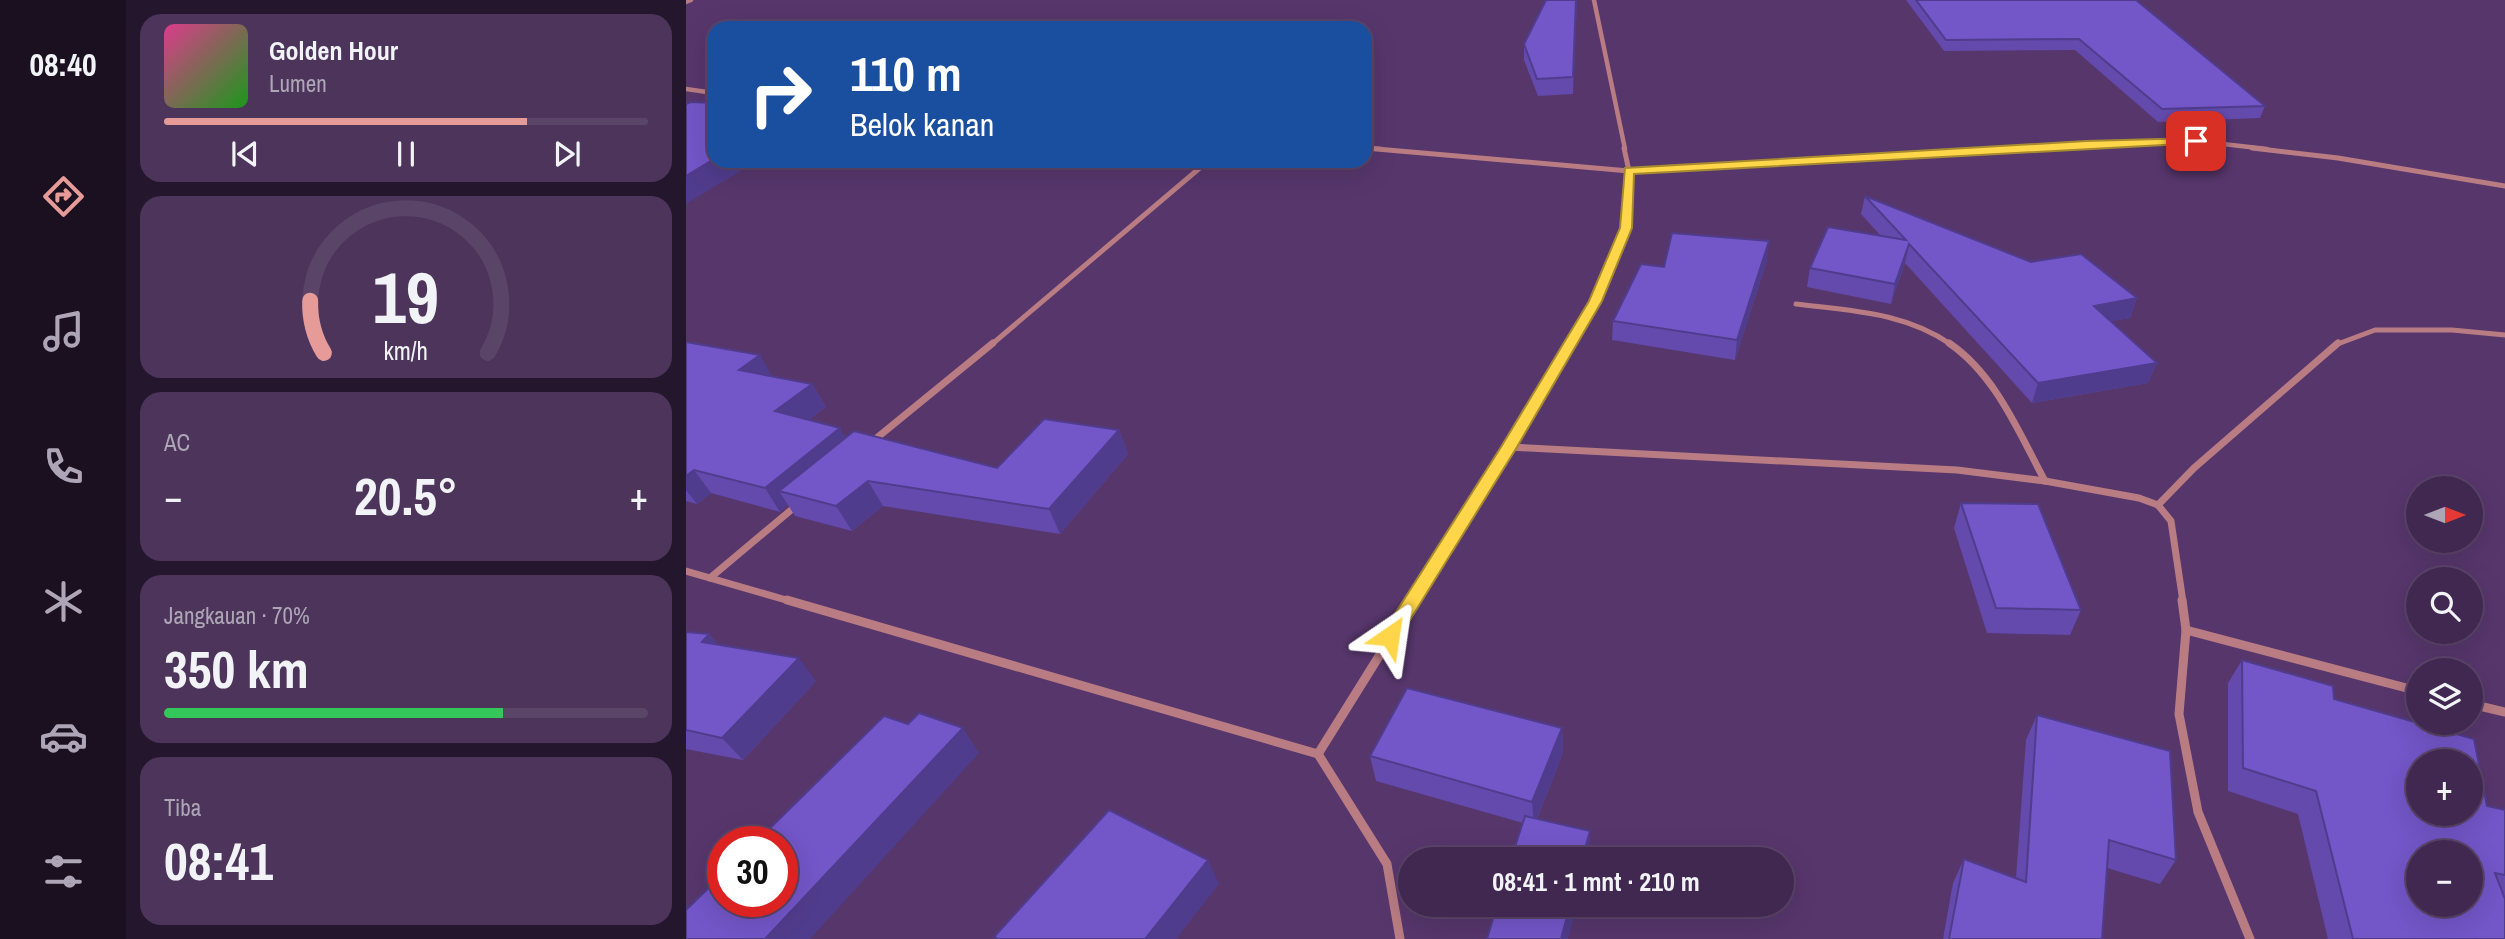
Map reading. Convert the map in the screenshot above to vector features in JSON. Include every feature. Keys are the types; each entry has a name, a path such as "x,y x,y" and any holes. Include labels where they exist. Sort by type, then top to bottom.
{"street":[{"path":"1318,754 1509,447 1595,301 1626,228 1629,171 1594,0"},
{"path":"686,89 707,92"},
{"path":"1372,149 1629,171 2073,145 2196,141 2338,158 2505,186"},
{"path":"863,450 1055,293 1200,168"},
{"path":"1796,304 1908,321 1947,339 1964,352 1986,378 2045,481"},
{"path":"2158,505 2194,468 2336,344 2375,330 2452,330 2505,335"},
{"path":"1509,447 1957,470 2045,481 2139,498 2158,505 2171,521 2186,630 2179,715 2198,812 2250,939"},
{"path":"710,578 802,501"},
{"path":"686,571 1318,754 1387,864 1401,930 1400,939"},
{"path":"2186,630 2406,688"},
{"path":"2483,707 2505,712"}],"building":[{"path":"1546,0 1576,0 1573,77 1537,79 1524,44"},
{"path":"1916,0 2136,0 2265,106 2162,109 2079,39 1946,40"},
{"path":"707,103 707,163 686,176 686,104"},
{"path":"1865,196 2031,262 2081,254 2137,298 2094,306 2157,363 2038,383 1909,244 1895,284 1810,268 1828,227 1906,240"},
{"path":"1672,233 1769,241 1737,340 1613,321 1641,264 1664,267"},
{"path":"686,342 760,355 739,370 812,384 775,411 840,428 765,488 694,470 686,476"},
{"path":"1044,419 1119,430 1049,509 868,481 836,506 779,491 854,431 997,468"},
{"path":"1961,503 2038,504 2081,610 1996,608"},
{"path":"686,632 709,634 702,642 799,658 722,738 686,730"},
{"path":"2242,660 2333,686 2334,699 2406,720 2406,735 2460,735 2474,739 2476,749 2406,749 2406,826 2483,826 2483,785 2487,806 2505,810 2505,875 2495,873 2505,899 2505,939 2353,939 2316,791 2243,768"},
{"path":"1407,688 1562,728 1532,802 1370,756"},
{"path":"919,713 963,728 798,904 798,826 772,826 884,716 908,724"},
{"path":"2037,715 2170,751 2176,860 2109,840 2102,939 1949,939 1964,859 2026,882"},
{"path":"1109,810 1208,860 1145,939 994,937"},
{"path":"1525,816 1590,831 1585,847 1515,847"},
{"path":"707,890 707,917 786,917 765,939 686,939 686,910"},
{"path":"1493,917 1567,917 1561,939 1487,939"}],"route":[{"path":"1390,636 1509,447 1595,301 1626,228 1629,171 2086,144 2196,141"}]}
